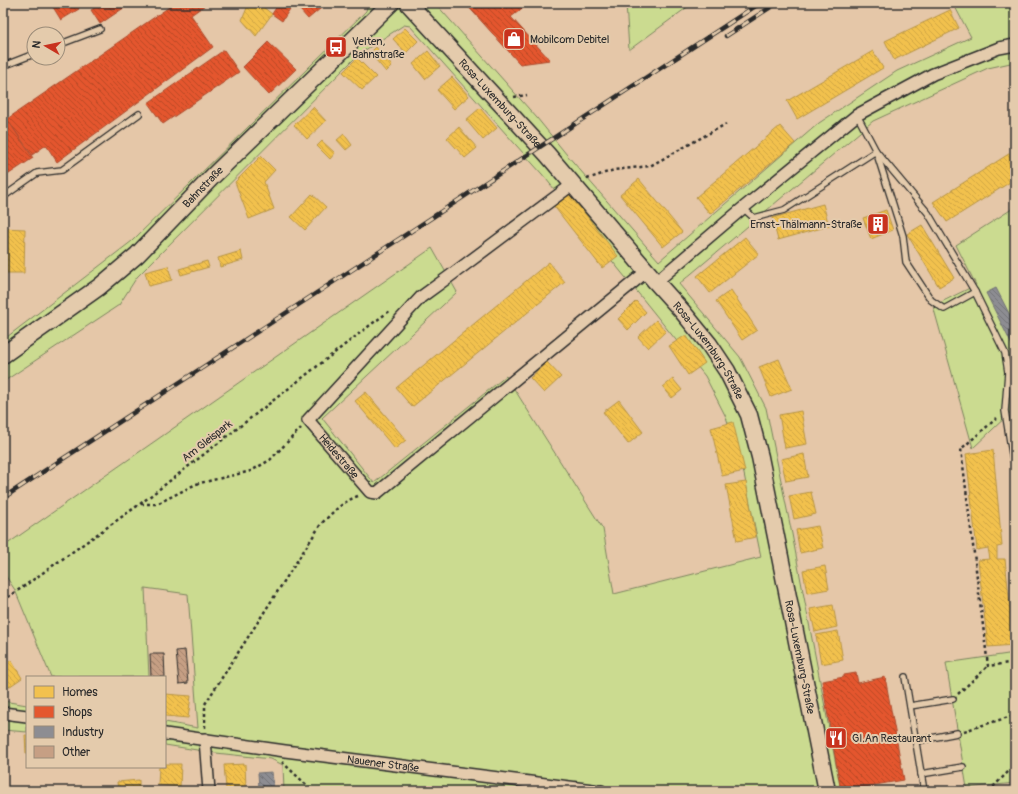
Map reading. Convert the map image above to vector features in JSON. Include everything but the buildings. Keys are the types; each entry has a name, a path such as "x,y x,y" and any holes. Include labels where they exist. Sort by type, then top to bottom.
{"main road":[{"name":"Bahnstraße","path":"3,356 99,287 137,255 213,176 391,3"},
{"name":"Rosa-Luxemburg-Straße","path":"408,3 573,184 682,311 709,344 727,371 749,415 760,457 827,791"}],"street":[{"path":"370,492 377,494 651,276 743,208 857,115 933,74 1000,48 1015,45"},
{"path":"308,420 421,297 573,184"},
{"name":"Heidestraße","path":"308,420 370,492"},
{"path":"3,713 26,716"},
{"name":"Nauener Straße","path":"166,734 293,752 601,791"},
{"path":"205,739 209,791"}],"lane":[{"path":"66,42 100,29"},
{"path":"3,66 26,57"},
{"path":"3,197 37,173 62,170 139,114"},
{"path":"857,115 876,151 903,236 906,262 931,300 944,309 975,292"},
{"path":"743,208 754,218 784,210 876,151"},
{"path":"876,151 928,213 975,292 1005,353 1008,372 1005,412 1013,460 1015,462"},
{"path":"1008,372 1015,368"},
{"path":"905,677 924,791"},
{"path":"910,706 953,699"},
{"path":"916,740 958,733"},
{"path":"921,774 963,767"}],"path":[{"path":"573,184 614,170 650,166 726,124"},
{"name":"Am Gleispark","path":"3,601 140,504 369,326 392,310"},
{"path":"988,666 961,449 1005,412"},
{"path":"140,504 157,504 196,484 251,471 270,460 308,420"},
{"path":"205,739 205,704 321,524 335,509 351,499 370,492"},
{"path":"953,699 988,666 1015,662"},
{"path":"958,733 1015,715"},
{"path":"277,757 313,791"},
{"path":"989,791 1015,765"}],"green space":[{"path":"368,3 435,3 537,118 659,261 819,123 897,71 971,37 953,3 1015,3 1015,62 988,68 873,121 679,284 740,357 766,408 792,534 841,791 284,791 283,765 271,759 216,753 166,745 166,722 198,728 188,594 145,588 149,676 51,676 15,590 3,572 3,547 432,248 457,292 322,418 374,483 506,376 603,529 614,594 761,557 744,474 726,417 705,376 542,174 410,26 404,25 359,54 137,277 119,305 3,382 3,340 132,241 366,11"},
{"path":"626,3 693,3 629,50"},
{"path":"1015,207 1015,395 1010,413 973,448 933,306 976,285 956,245"},
{"path":"1015,653 1015,783 967,788 946,663"},
{"path":"3,701 26,705 26,732 3,730"}],"railway":[{"path":"3,498 760,3"},
{"path":"726,36 777,3"}],"place":[{"name":"Mobilcom Debitel","path":"514,39"},
{"name":"Velten, Bahnstraße","path":"336,47"},
{"name":"Ernst-Thälmann-Straße","path":"878,224"},
{"name":"GI.An Restaurant","path":"836,738"}]}
